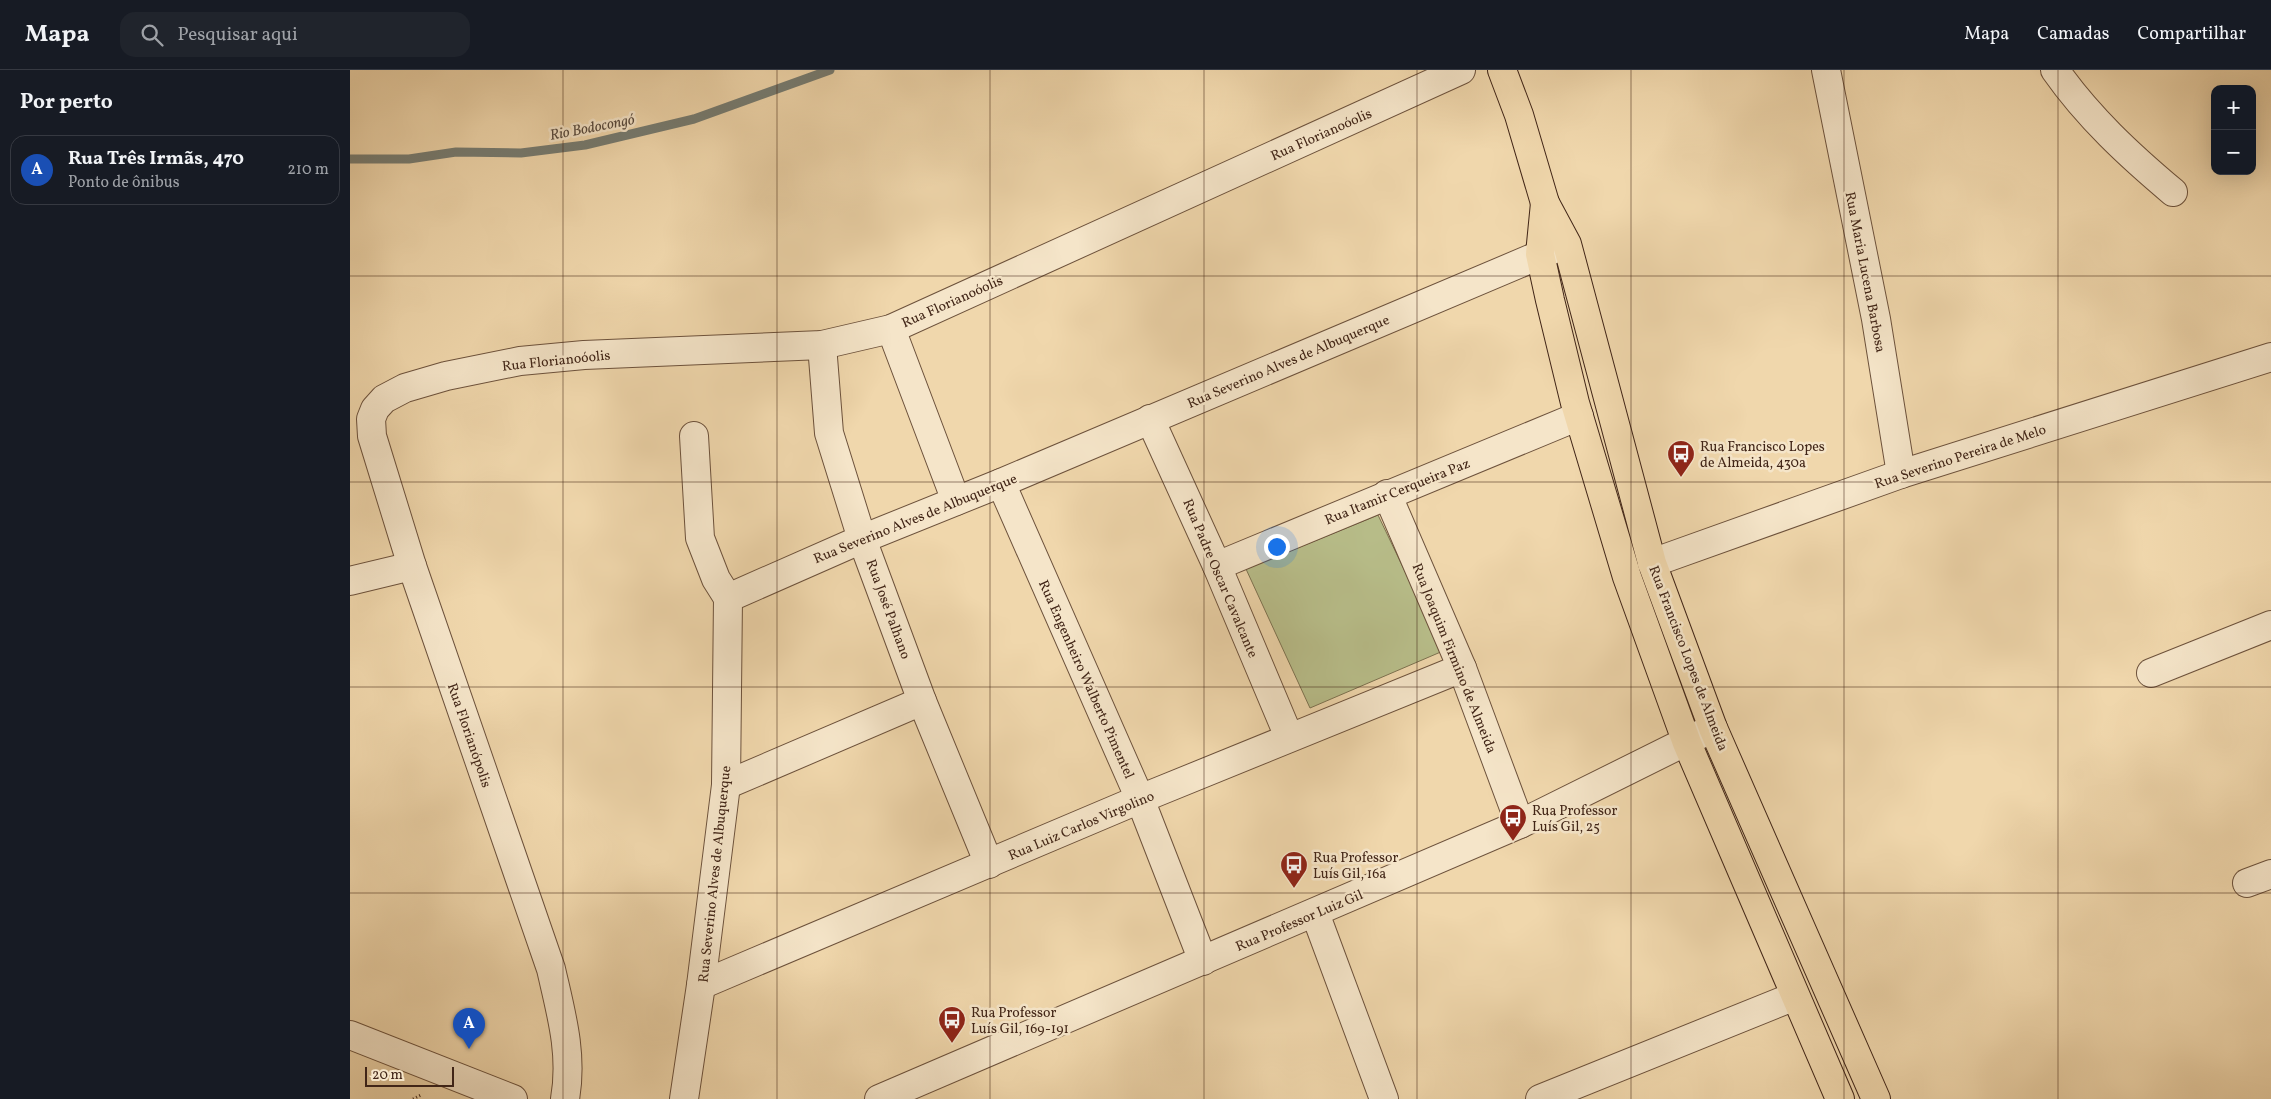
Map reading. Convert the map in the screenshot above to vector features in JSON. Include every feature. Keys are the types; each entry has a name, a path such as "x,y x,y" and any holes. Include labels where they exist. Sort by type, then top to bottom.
{"main road":[{"name":"Rua Francisco Lopes de Almeida","path":"1502,70 1519,115 1545,203 1567,244 1652,563 1713,728 1876,1099"},
{"name":"Rua Francisco Lopes de Almeida","path":"1545,203 1540,254 1579,416 1627,577 1687,743 1840,1099"}],"street":[{"name":"Rua Florianoóolis","path":"405,388 446,376 520,361 584,355 822,345 892,329 1461,70"},
{"name":"Rua Maria Lucena Barbosa","path":"1826,70 1876,319 1901,474"},
{"path":"2055,70 2098,124 2130,156 2173,192"},
{"name":"Rua Severino Alves de Albuquerque","path":"684,1099 701,985 726,785 728,598 862,538 1000,484 1567,244"},
{"path":"892,329 956,501"},
{"name":"Rua José Palhano","path":"822,345 829,433 862,538 922,701 989,864"},
{"name":"Rua Severino Pereira de Melo","path":"1652,563 1901,474 2268,364"},
{"name":"Rua Florianópolis","path":"405,388 384,399 375,409 372,419 372,436 412,566 551,969 565,1030 569,1076 565,1099"},
{"name":"Rua Itamir Cerqueira Paz","path":"1217,566 1579,416"},
{"name":"Rua Padre Oscar Cavalcante","path":"1150,419 1217,566 1289,737"},
{"path":"694,436 700,538 716,579 728,598"},
{"name":"Rua Engenheiro Walberto Pimentel","path":"1000,484 1140,799 1203,961"},
{"name":"Rua Joaquim Firmino de Almeida","path":"1388,494 1462,668 1520,824"},
{"path":"350,581 412,566"},
{"path":"2151,673 2271,625"},
{"name":"Rua Luiz Carlos Virgolino","path":"701,985 1140,799 1462,668"},
{"path":"726,785 922,701"},
{"name":"Rua Professor Luiz Gil","path":"879,1099 1520,824 1687,743 1713,728"},
{"path":"1315,913 1384,1099"},
{"path":"1540,1099 1795,996"},
{"path":"350,1035 513,1099"}],"green space":[{"path":"1378,515 1443,651 1310,708 1246,569"}],"waterway":[{"name":"Rio Bodocongó","path":"350,159 409,159 456,152 521,153 585,145 694,119 830,70"}],"place":[{"name":"Rua Francisco Lopes de Almeida, 430a","path":"1681,478"},
{"name":"Rua Professor Luís Gil, 25","path":"1513,842"},
{"name":"Rua Professor Luís Gil, 16a","path":"1294,889"},
{"name":"Rua Professor Luís Gil, 169-191","path":"952,1044"},
{"name":"Rua Três Irmãs, 470","path":"469,1049"}]}
